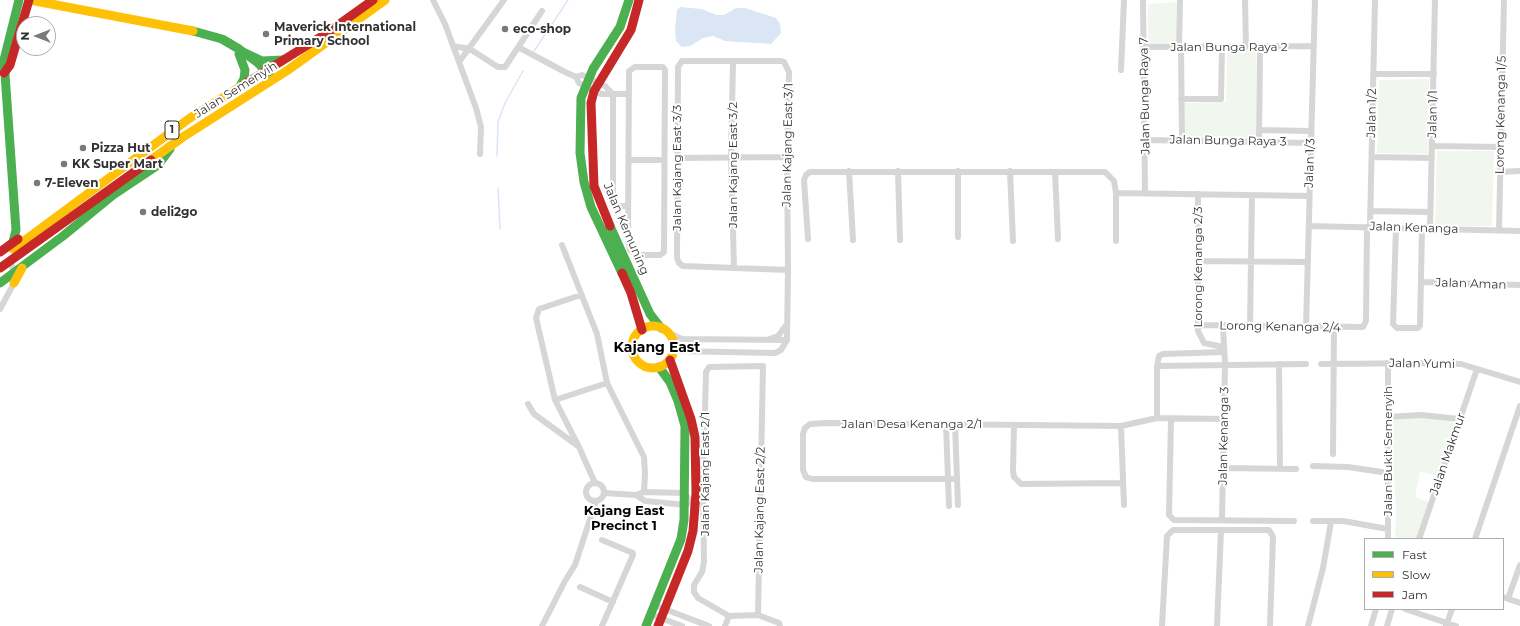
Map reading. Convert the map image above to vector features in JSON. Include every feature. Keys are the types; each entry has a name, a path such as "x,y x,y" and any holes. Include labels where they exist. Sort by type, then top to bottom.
{"street":[{"path":"13,242 16,230 2,73 19,0"},
{"path":"2,73 10,65 29,0 188,29 262,60 285,60"},
{"name":"Jalan Semenyih","path":"0,268 4,260 88,194 190,118 327,33 373,0"},
{"name":"Jalan Semenyih","path":"4,260 172,146 270,82 333,39 385,0"},
{"path":"433,0 442,16 460,62 481,127 480,154"},
{"path":"460,62 504,0"},
{"name":"Jalan Kemuning","path":"629,0 620,27 593,69 582,80 580,153 584,182 594,214 631,293 642,330"},
{"name":"Jalan Kemuning","path":"639,0 631,30 604,72 600,88 591,103 592,165 594,186 622,255 650,314 661,328"},
{"path":"1121,70 1124,0"},
{"name":"Jalan Bunga Raya 7","path":"1144,0 1145,193"},
{"path":"1180,0 1182,140"},
{"path":"1245,0 1246,47"},
{"name":"Jalan 1/3","path":"1306,327 1315,0"},
{"name":"Jalan 1/2","path":"1363,327 1366,321 1368,227 1372,157 1375,0"},
{"name":"Jalan 1/1","path":"1430,229 1435,0"},
{"name":"Lorong Kenanga 1/5","path":"1499,230 1504,0"},
{"path":"453,46 470,49 498,66 505,67 542,11"},
{"name":"Jalan Bunga Raya 2","path":"1144,47 1314,46"},
{"path":"518,47 613,94 629,94"},
{"path":"1181,100 1221,100 1222,47"},
{"path":"1259,142 1260,47"},
{"path":"240,52 264,72 270,82"},
{"path":"239,88 244,79 245,70 240,52"},
{"name":"Jalan Kajang East 3/1","path":"678,67 682,60 733,62 775,60 784,62 787,66 789,72 790,91 787,157 787,340"},
{"name":"Jalan Kajang East 3/2","path":"733,62 732,157 734,268"},
{"path":"634,66 665,68 664,252 660,255 636,255 630,250 628,238 629,94 629,71 631,68 634,66"},
{"name":"Jalan Kajang East 3/3","path":"678,67 677,258 679,263 683,266 734,268"},
{"path":"1373,74 1434,74"},
{"path":"613,94 613,202 617,206 628,206"},
{"path":"1259,130 1311,131"},
{"name":"Jalan Bunga Raya 3","path":"1145,140 1311,143"},
{"name":"1","path":"26,263 63,236 114,195 158,164 172,146"},
{"path":"1432,146 1500,147"},
{"path":"677,158 787,157"},
{"path":"1372,157 1432,158"},
{"path":"629,160 664,160"},
{"path":"850,171 853,240"},
{"path":"898,171 900,240"},
{"path":"958,171 958,237"},
{"path":"808,239 804,180 806,175 810,172 1010,171 1105,172 1114,181 1116,193 1116,241"},
{"path":"1010,171 1013,240"},
{"path":"1500,172 1520,171"},
{"path":"1055,172 1058,239"},
{"path":"1116,193 1310,196"},
{"path":"0,252 64,206 88,194"},
{"name":"Lorong Kenanga 2/3","path":"1198,194 1197,325 1199,336 1204,344 1224,349"},
{"path":"1250,326 1252,196"},
{"path":"1370,211 1430,212"},
{"name":"Jalan Kenanga","path":"1309,226 1520,230"},
{"path":"1396,228 1394,324 1397,328 1418,328 1420,324 1422,229"},
{"path":"622,255 628,238"},
{"path":"562,245 596,334 607,383 644,457 644,492"},
{"path":"4,260 13,268 14,283"},
{"path":"1197,261 1308,262"},
{"path":"0,283 26,263"},
{"path":"0,309 26,263"},
{"path":"734,268 788,270"},
{"name":"Jalan Aman","path":"1422,282 1520,285"},
{"path":"542,626 564,581 575,565 596,501 602,498 604,493 602,486 595,483 579,447 555,400 536,313 539,309 581,295"},
{"path":"769,340 778,336 787,324"},
{"name":"Lorong Kenanga 2/4","path":"1197,325 1363,327"},
{"name":"Jalan Kenanga 3","path":"1222,520 1225,364 1223,326"},
{"path":"671,334 674,351 670,360 659,367 646,367 636,359 632,346 637,334 648,327 661,328 682,339 787,340"},
{"path":"1332,454 1334,327"},
{"path":"674,351 775,353 781,350 787,340"},
{"path":"1157,418 1158,358 1163,354 1224,349"},
{"path":"646,626 681,539 690,500 695,437 691,419 670,360"},
{"name":"Jalan Bukit Semenyih","path":"1388,363 1388,538"},
{"path":"1279,364 1280,469"},
{"path":"1158,366 1306,364"},
{"name":"Jalan Yumi","path":"1321,364 1460,364 1520,382"},
{"name":"Jalan Kajang East 2/2","path":"758,615 763,366"},
{"name":"Jalan Kajang East 2/1","path":"729,616 698,598 694,592 694,585 702,572 704,562 703,491 706,372 709,367 763,366"},
{"path":"659,367 670,382 678,401 685,426 685,492 695,511 693,531 688,551 659,622"},
{"name":"Jalan Makmur","path":"1419,538 1477,369"},
{"path":"555,400 607,383"},
{"path":"528,404 534,414 579,447"},
{"path":"1475,538 1520,406"},
{"path":"1388,417 1421,415 1460,419"},
{"name":"Jalan Desa Kenanga 2/1","path":"948,479 812,479 806,477 802,452 803,434 805,428 810,424 1121,426 1157,418 1224,419"},
{"path":"1171,419 1170,515 1174,520 1294,522"},
{"path":"955,424 958,505"},
{"path":"946,425 949,506"},
{"path":"1014,425 1014,477 1021,484 1123,483"},
{"path":"1121,426 1124,505"},
{"path":"1313,466 1348,467 1388,473"},
{"path":"1223,468 1296,469"},
{"path":"948,479 957,479"},
{"path":"595,483 590,485 586,491 589,498 596,501"},
{"path":"604,493 636,495 644,492 685,492"},
{"path":"636,495 645,501 690,500"},
{"path":"1313,520 1331,522 1343,521 1388,529"},
{"path":"1308,626 1323,568 1331,522"},
{"path":"1162,626 1167,536 1173,530 1269,530 1273,537 1270,626"},
{"path":"1217,626 1221,530"},
{"path":"602,540 633,553 602,626"},
{"path":"1520,565 1506,598 1520,603"},
{"path":"580,587 613,602"},
{"path":"654,605 709,626"},
{"path":"1371,626 1376,610"},
{"path":"1387,626 1392,610"},
{"path":"1408,610 1447,625 1456,626"},
{"path":"1447,625 1452,610"},
{"path":"650,614 659,622 682,626"},
{"path":"725,626 729,616 758,615 780,623 780,626"}],"shaded area":[{"path":"1177,2 1176,44 1148,44 1148,4"},
{"path":"1256,50 1256,139 1185,137 1185,103 1226,102 1227,51"},
{"path":"1429,79 1428,154 1377,153 1379,80"},
{"path":"1437,151 1494,151 1492,226 1435,226"},
{"path":"1418,417 1456,422 1437,475 1420,472 1415,497 1429,502 1417,538 1395,538 1396,512 1391,420"}],"water":[{"path":"680,7 702,9 716,15 724,15 736,8 745,8 776,18 780,24 781,33 771,44 725,41 713,36 703,38 690,46 682,47 676,41 675,29 677,10"}],"waterway":[{"path":"534,51 568,0"},
{"path":"497,156 498,122 505,103 523,71"},
{"path":"498,188 500,229"}],"traffic: fast":[{"path":"13,242 16,230 4,60 19,0"},
{"path":"622,273 591,207 584,182 580,153 581,98 593,69 620,27 629,0"},
{"path":"193,31 222,39 239,49 258,63 271,77"},
{"path":"241,51 262,61 283,60"},
{"path":"239,54 245,70 244,79 239,88"},
{"path":"0,283 63,236 113,195 158,165 170,149"},
{"path":"610,226 650,314 661,328"},
{"path":"646,626 681,539 684,520 685,426 678,401 670,382 659,367"}],"traffic: slow":[{"path":"30,0 193,31"},
{"path":"151,160 183,137 288,70 385,0"},
{"path":"13,249 190,118 243,85"},
{"path":"14,283 22,268"},
{"path":"653,326 668,332 674,347 668,362 653,368 638,362 632,347 638,332 653,326"}],"traffic: jam":[{"path":"4,73 10,65 29,0"},
{"path":"243,85 327,33 373,0"},
{"path":"610,226 594,186 591,103 594,91 631,30 639,0"},
{"path":"0,268 151,160"},
{"path":"0,252 18,239"},
{"path":"622,273 631,293 642,330"},
{"path":"658,626 688,551 693,531 696,493 695,437 691,419 670,360"}],"place":[{"name":"eco-shop","path":"505,29"},
{"name":"Maverick International Primary School","path":"266,34"},
{"name":"Pizza Hut","path":"83,148"},
{"name":"KK Super Mart","path":"64,164"},
{"name":"7-Eleven","path":"37,183"},
{"name":"deli2go","path":"143,212"}],"district":[{"name":"Kajang East","path":"657,348"},
{"name":"Kajang East Precinct 1","path":"624,518"}]}
